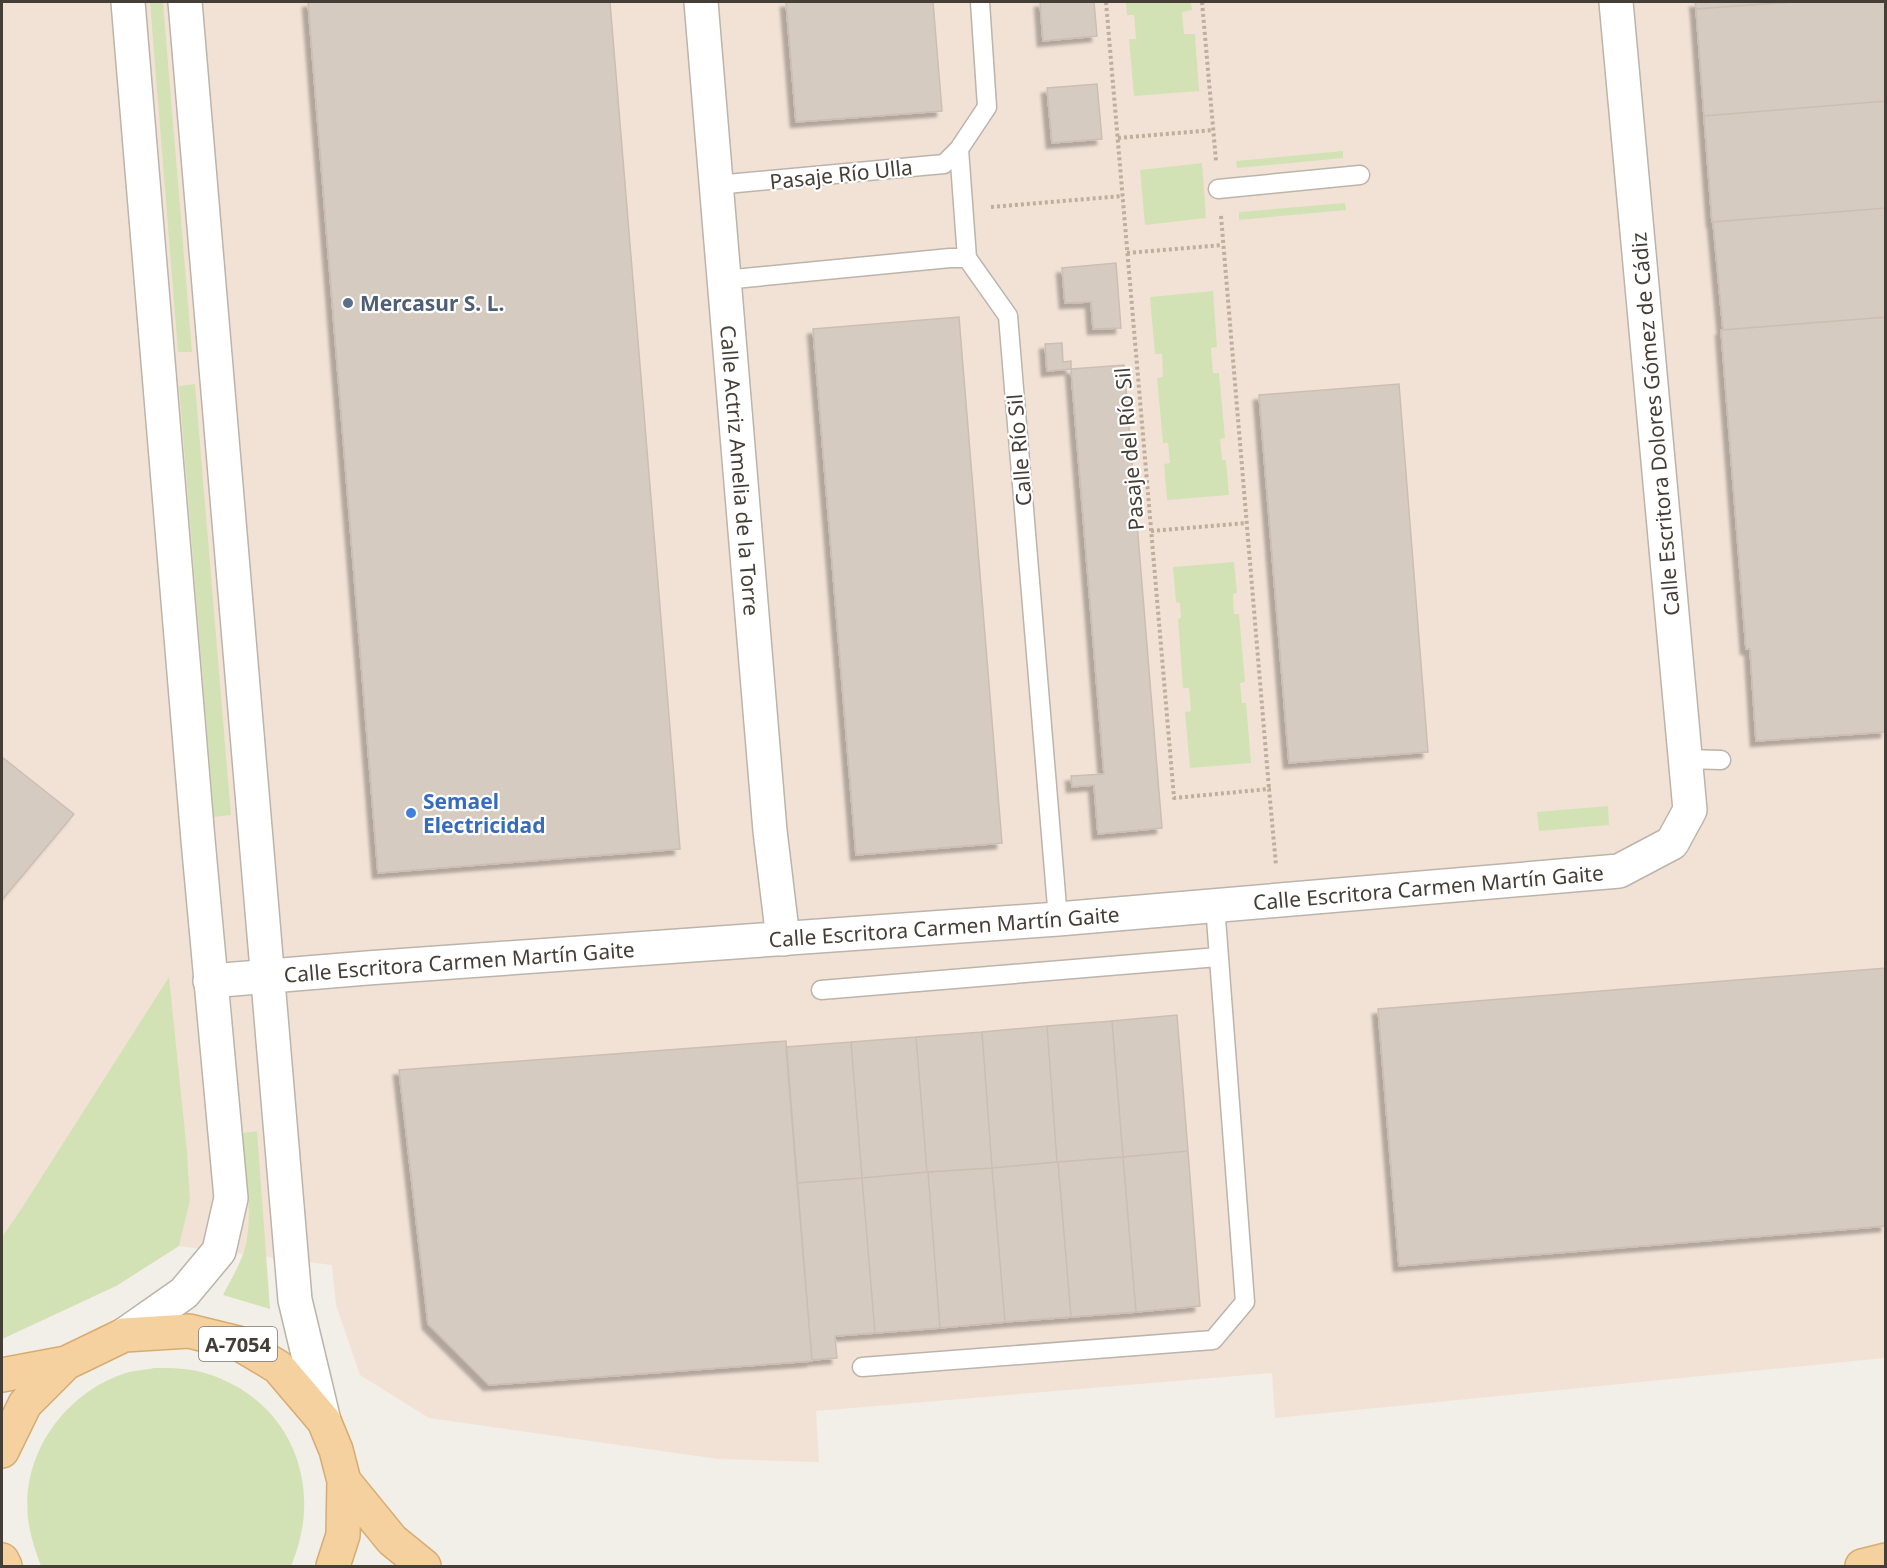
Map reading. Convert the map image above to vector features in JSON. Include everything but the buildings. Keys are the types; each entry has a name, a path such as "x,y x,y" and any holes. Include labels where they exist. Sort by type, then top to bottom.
{"main road":[{"name":"A-7054","path":"2,1375 66,1363 124,1335 189,1330 238,1343 278,1367 324,1420 336,1449 344,1481 343,1535 333,1566"},
{"name":"A-7054","path":"2,1451 25,1404 66,1363"},
{"name":"A-7054","path":"344,1481 392,1539 424,1566"},
{"path":"1862,1566 1886,1560"},
{"path":"2,1562 5,1566"}],"street":[{"path":"124,1335 184,1293 219,1251 231,1198 210,981 128,2"},
{"path":"185,2 295,1300 324,1420"},
{"name":"Calle Actriz Amelia de la Torre","path":"701,2 770,831 783,939"},
{"name":"Calle Escritora Dolores Gómez de Cádiz","path":"1617,2 1690,810 1672,843"},
{"name":"Calle Escritora Carmen Martín Gaite","path":"210,981 1058,919 1619,871 1672,843"}],"lane":[{"path":"724,280 967,258 959,149 987,107 980,2"},
{"name":"Pasaje Río Ulla","path":"716,185 944,164 959,149"},
{"path":"1218,189 1360,175"},
{"name":"Calle Río Sil","path":"967,258 1008,316 1058,919"},
{"path":"1686,759 1721,760"},
{"path":"862,1367 1213,1340 1245,1302 1215,905"},
{"path":"821,990 1218,957"}],"path":[{"name":"Pasaje del Río Sil","path":"1106,2 1174,798 1269,789"},
{"path":"1202,2 1279,899"},
{"path":"1118,138 1213,130"},
{"path":"963,209 1123,196"},
{"path":"1128,253 1223,245"},
{"path":"1151,531 1247,523"}],"shaded area":[{"path":"2,2 1885,2 1885,1358 1275,1418 1272,1373 816,1411 819,1462 718,1459 429,1418 360,1375 336,1305 332,1265 179,1246 116,1286 2,1339"}],"green space":[{"path":"150,2 163,2 192,352 178,352"},
{"path":"1126,2 1191,2 1192,10 1182,12 1184,34 1195,34 1199,91 1134,96 1129,39 1136,39 1134,15 1127,15"},
{"path":"1343,151 1343,158 1237,168 1236,161"},
{"path":"1202,163 1206,218 1145,225 1140,170"},
{"path":"1345,203 1346,210 1239,220 1239,212"},
{"path":"1213,291 1217,347 1211,348 1213,373 1219,373 1225,438 1220,439 1222,460 1226,460 1229,495 1167,500 1164,464 1170,463 1168,443 1163,443 1157,378 1163,377 1162,354 1155,354 1150,297"},
{"path":"195,384 231,815 214,817 179,386"},
{"path":"1234,562 1237,593 1233,594 1234,614 1239,614 1245,682 1240,683 1242,703 1246,703 1251,763 1190,768 1185,712 1191,711 1189,688 1183,688 1178,619 1181,618 1180,603 1176,602 1173,567"},
{"path":"1608,806 1609,825 1539,831 1537,812"},
{"path":"169,977 190,1200 179,1246 116,1286 2,1339 2,1237"},
{"path":"257,1131 270,1309 223,1295 242,1257 248,1231 249,1204 243,1133"},
{"path":"154,1368 201,1372 237,1387 261,1404 280,1426 294,1450 302,1478 304,1506 301,1536 291,1566 41,1566 28,1518 28,1494 32,1471 40,1449 52,1428 84,1395 104,1382 126,1373"}],"place":[{"name":"Mercasur S. L.","path":"348,303"},
{"name":"Semael Electricidad","path":"411,813"}]}
